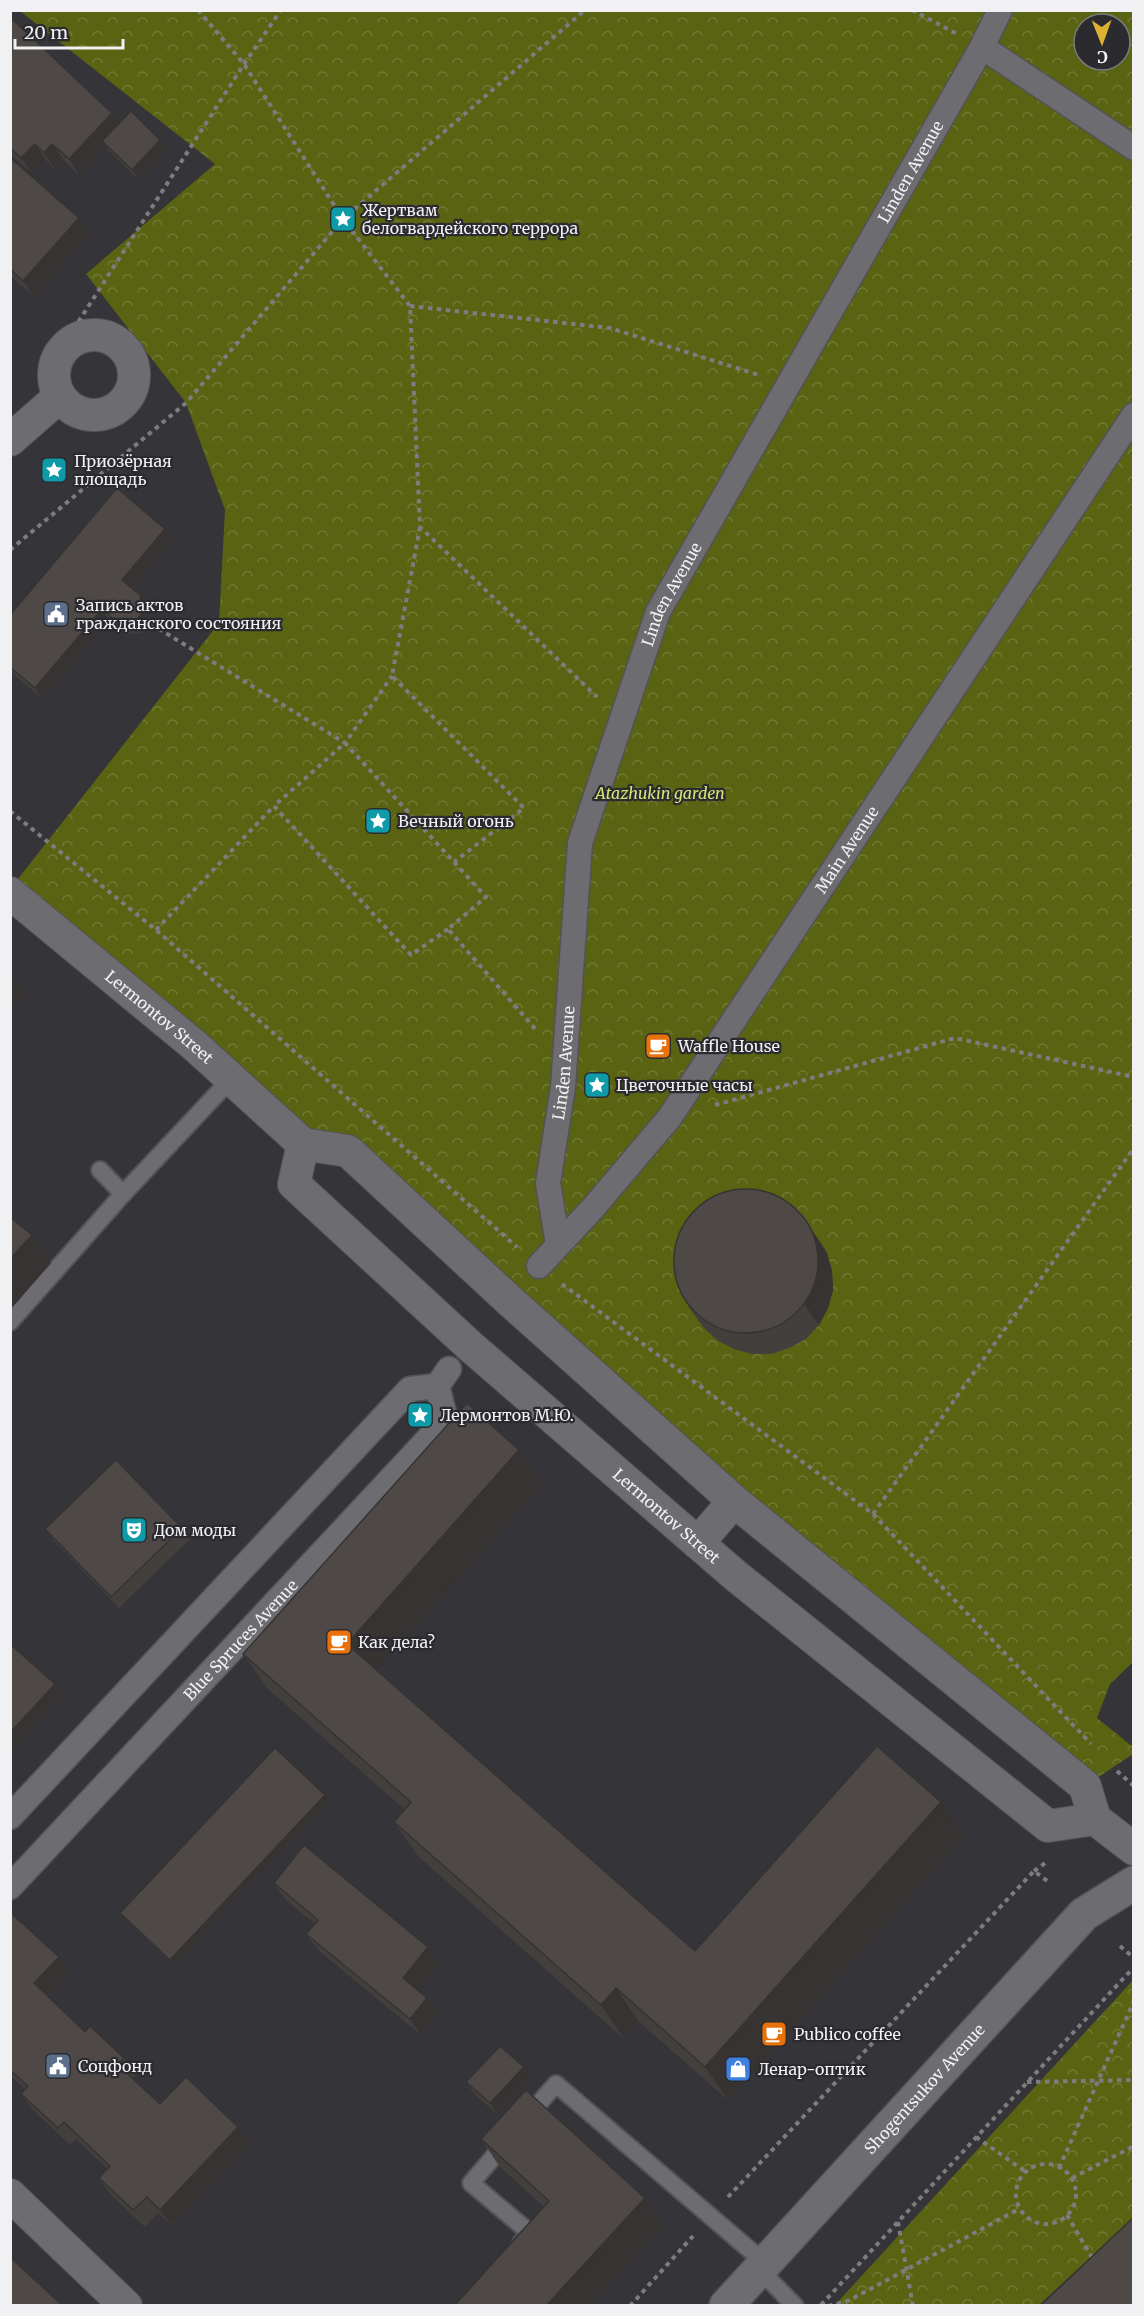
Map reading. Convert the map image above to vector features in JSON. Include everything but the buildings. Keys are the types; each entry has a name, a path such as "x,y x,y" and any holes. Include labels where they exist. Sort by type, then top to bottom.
{"main road":[{"name":"Shogentsukov Avenue","path":"726,2306 1084,1914 1134,1883"}],"street":[{"name":"Linden Avenue","path":"558,1245 548,1183 565,1063 580,843 658,612 982,47 1000,10"},
{"path":"982,47 1134,148"},
{"path":"100,334 121,343 134,362 134,386 121,406 100,416 77,412 59,397 52,375 59,352 77,337 100,334"},
{"path":"10,440 59,397"},
{"name":"Main Avenue","path":"539,1266 670,1117 1134,415"},
{"name":"Lermontov Street","path":"10,893 231,1079 303,1144 294,1184 470,1346 698,1543 1048,1826 1095,1819"},
{"path":"303,1144 348,1151 510,1301 735,1501 1086,1786 1095,1819 1134,1849"},
{"name":"Blue Spruces Avenue","path":"10,1816 410,1389 443,1378 446,1420 10,1887"},
{"path":"698,1543 735,1501"},
{"path":"10,2195 126,2306"}],"lane":[{"path":"10,1322 123,1194 231,1079"},
{"path":"100,1170 123,1194"},
{"path":"508,2257 530,2233 471,2183 556,2084 710,2216 762,2266 795,2306"}],"path":[{"path":"156,930 273,806 345,743 392,676 420,527 410,306 343,219 244,64 198,10"},
{"path":"59,352 281,10"},
{"path":"10,550 186,403 343,219 585,10"},
{"path":"912,10 982,47"},
{"path":"410,306 610,328 789,384"},
{"path":"420,527 621,720"},
{"path":"151,624 345,743 486,897 448,929 411,955 273,806"},
{"path":"392,676 524,808 454,862"},
{"path":"10,811 156,930 539,1266 873,1514 1099,1752"},
{"path":"448,929 565,1063"},
{"path":"670,1117 955,1038 1134,1077"},
{"path":"873,1514 1134,1148"},
{"path":"1116,1769 1134,1786"},
{"path":"630,2306 710,2216 1034,1871 1053,1858"},
{"path":"1034,1871 1050,1883"},
{"path":"1120,1946 1134,1958"},
{"path":"821,2306 1134,1967"},
{"path":"1059,2168 1134,2001"},
{"path":"850,2067 864,2078"},
{"path":"1028,2082 1134,2080"},
{"path":"976,2138 1026,2172"},
{"path":"1072,2178 1134,2146"},
{"path":"1042,2164 1059,2168 1072,2178 1076,2190 1076,2202 1067,2216 1050,2224 1038,2223 1027,2217 1019,2208 1016,2197 1017,2186 1026,2172 1042,2164"},
{"path":"828,2306 846,2302 1019,2208"},
{"path":"1067,2216 1097,2266"},
{"path":"898,2221 913,2306"}],"green space":[{"name":"Atazhukin garden","path":"20,11 1133,11 1134,1661 1110,1684 1097,1718 1133,1747 1133,1754 1085,1786 348,1151 303,1144 10,889 219,623 225,510 186,403 86,274 215,164"},
{"path":"1133,1980 1133,2218 1039,2305 834,2306"}],"place":[{"name":"Жертвам белогвардейского террора","path":"343,219"},
{"name":"Приозёрная площадь","path":"54,470"},
{"name":"Запись актов гражданского состояния","path":"56,614"},
{"name":"Вечный огонь","path":"378,821"},
{"name":"Waffle House","path":"658,1046"},
{"name":"Цветочные часы","path":"597,1085"},
{"name":"Лермонтов М.Ю.","path":"420,1415"},
{"name":"Дом моды","path":"134,1530"},
{"name":"Как дела?","path":"339,1642"},
{"name":"Publico coffee","path":"774,2034"},
{"name":"Соцфонд","path":"58,2066"},
{"name":"Ленар-оптик","path":"738,2069"}]}
